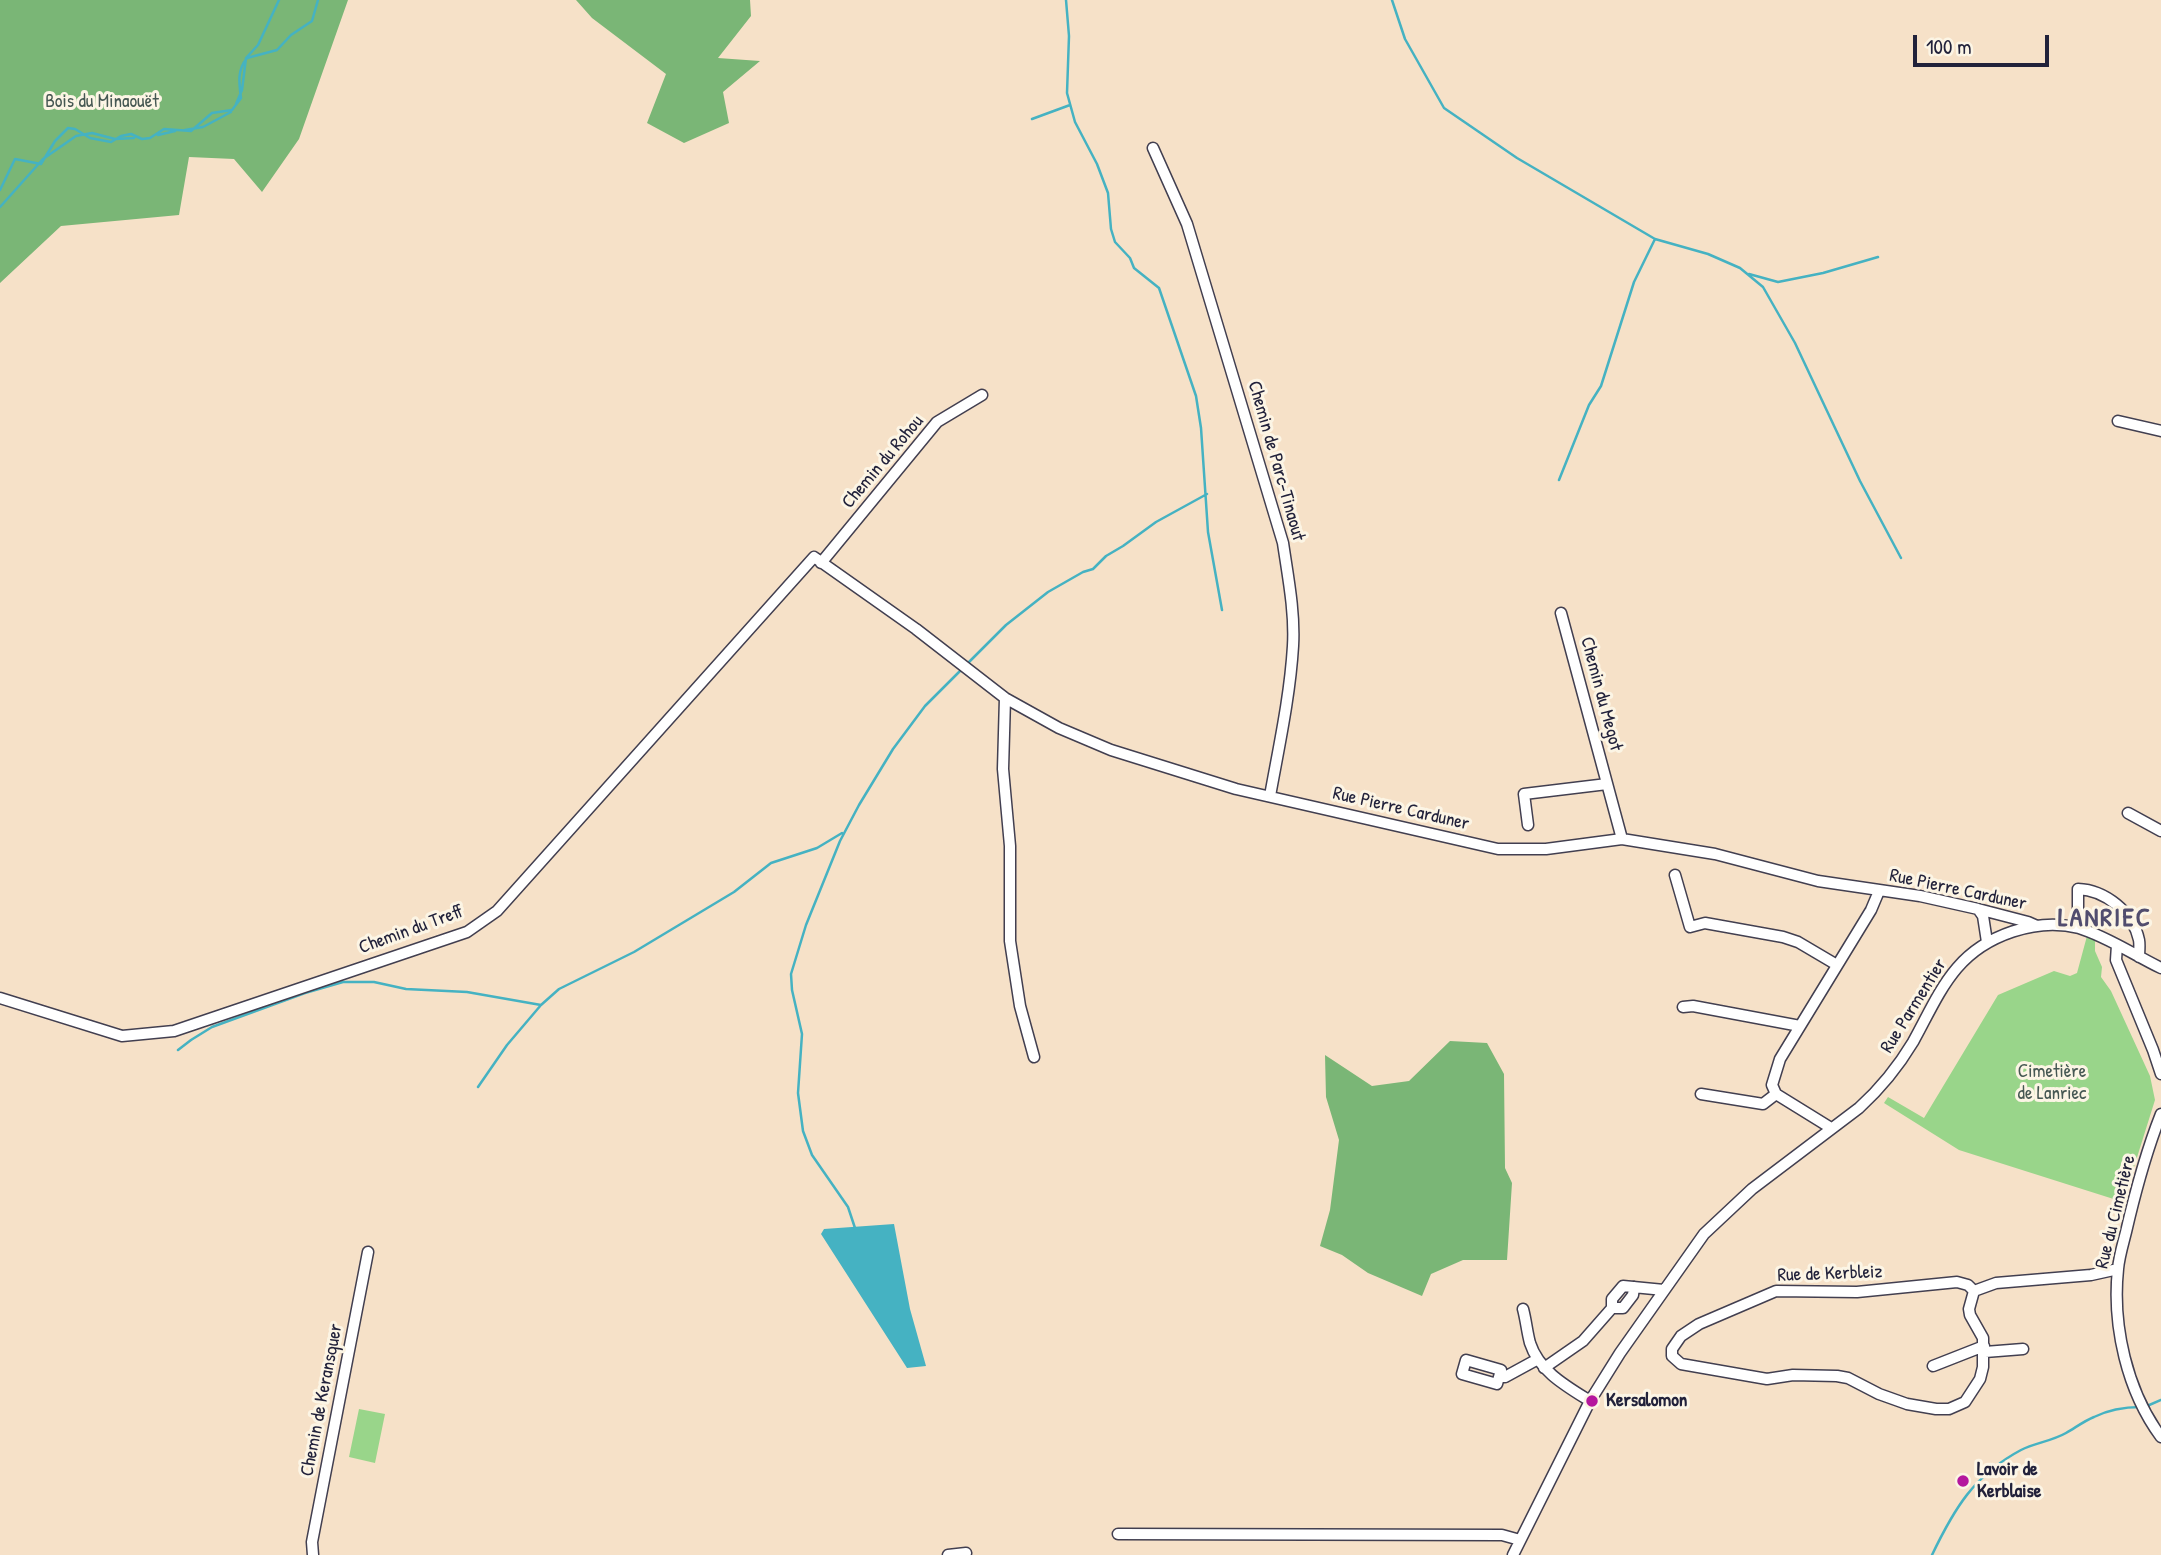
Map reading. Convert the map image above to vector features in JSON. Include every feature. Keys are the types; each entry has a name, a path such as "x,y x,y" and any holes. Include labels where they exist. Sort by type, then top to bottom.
{"street":[{"name":"Chemin de Parc-Tinaout","path":"1153,148 1187,224 1283,544 1291,596 1293,645 1285,718 1270,796"},
{"name":"Chemin du Rohou","path":"817,560 937,422 982,395"},
{"path":"2118,421 2161,431"},
{"name":"Rue Pierre Carduner","path":"817,560 916,629 1005,698 1059,728 1111,750 1236,789 1498,849 1546,849 1622,839 1715,853 1818,881 1920,896 2037,926"},
{"name":"Chemin du Treff","path":"0,998 122,1035 174,1031 467,932 497,912 817,560"},
{"name":"Chemin du Megot","path":"1561,613 1622,839"},
{"path":"1005,698 1003,769 1010,846 1010,941 1020,1006 1034,1057"},
{"path":"1528,825 1524,794 1608,783"},
{"path":"2128,813 2161,831"},
{"path":"1675,875 1690,927 1706,923 1783,937 1798,942 1837,965"},
{"path":"2076,927 2078,889 2098,893 2123,910 2131,921 2139,940 2139,957"},
{"path":"1831,1128 1776,1094 1772,1085 1776,1070 1800,1026 1871,910 1879,891"},
{"path":"1978,909 1983,916 1987,942"},
{"name":"Rue Parmentier","path":"1513,1555 1590,1401 1620,1353 1704,1234 1752,1189 1875,1094 1904,1056 1952,974 1968,957 1987,942 2018,930 2037,926 2076,927 2102,937 2161,968"},
{"path":"2117,945 2116,960 2161,1074"},
{"path":"1683,1007 1693,1006 1800,1026"},
{"path":"1701,1094 1763,1104 1776,1094"},
{"name":"Rue du Cimetière","path":"2161,1114 2133,1201 2118,1269 2118,1310 2123,1353 2136,1392 2150,1422 2161,1437"},
{"name":"Chemin de Keransquer","path":"313,1555 312,1542 368,1252"},
{"name":"Rue de Kerbleiz","path":"1984,1349 1980,1379 1965,1402 1949,1409 1892,1400 1848,1378 1810,1375 1767,1379 1681,1364 1672,1356 1672,1349 1681,1336 1699,1324 1776,1291 1857,1292 1957,1282 1968,1285 1974,1291 1996,1283 2091,1275 2118,1269"},
{"path":"1499,1377 1541,1363 1583,1341 1612,1308 1623,1308 1633,1295 1633,1287 1664,1290"},
{"path":"1974,1291 1970,1300 1970,1315 1983,1338 1984,1349"},
{"path":"1524,1309 1530,1344 1541,1363 1562,1384 1590,1401"},
{"path":"1933,1366 1984,1349 2023,1349"},
{"path":"1118,1534 1502,1535 1520,1541"},
{"path":"948,1555 966,1553"}],"green space":[{"name":"Bois du Minaouët","path":"0,0 348,0 299,139 262,192 234,159 189,157 179,215 61,226 0,283"},
{"path":"576,0 750,0 751,16 718,58 760,61 723,92 729,123 684,143 647,123 666,74 592,18"},
{"name":"Cimetière de Lanriec","path":"2087,936 2095,938 2095,951 2102,967 2101,977 2111,991 2150,1076 2155,1100 2123,1202 1959,1150 1884,1103 1888,1097 1924,1118 1998,995 2054,971 2070,976 2077,973"},
{"path":"1450,1041 1487,1043 1504,1074 1505,1168 1512,1183 1507,1260 1463,1260 1431,1274 1422,1296 1368,1273 1342,1255 1320,1246 1330,1210 1339,1140 1326,1097 1325,1055 1372,1086 1409,1081"},
{"path":"359,1409 385,1414 375,1463 349,1457"}],"water":[{"path":"894,1224 910,1309 926,1366 907,1368 821,1234 824,1229"}],"waterway":[{"path":"236,104 242,90 246,58 258,45 279,0"},
{"path":"0,190 15,159 41,164 55,141 68,128 90,138 111,142 131,134 142,139 150,138 164,129 191,131 212,113 232,110 241,98 240,72 247,58 277,50 291,35 312,21 318,0"},
{"path":"1066,0 1069,36 1067,93 1075,122 1097,164 1108,193 1111,229 1115,242 1130,258 1134,268 1159,288 1196,396 1201,428 1208,532 1222,610"},
{"path":"1392,0 1405,39 1444,108 1517,158 1655,239 1708,254 1740,268 1763,287 1795,343 1860,481 1901,558"},
{"path":"1032,119 1070,105"},
{"path":"185,130 203,127 231,112"},
{"path":"158,135 175,131"},
{"path":"0,207 43,159 76,136 92,133 115,139 134,138"},
{"path":"1559,480 1589,405 1601,386 1634,282 1655,239"},
{"path":"1749,274 1778,282 1823,273 1878,257"},
{"path":"855,1228 848,1207 812,1155 803,1131 798,1093 802,1034 791,974 806,925 840,841 893,749 925,706 1006,625 1048,592 1093,569 1106,556 1156,522 1207,494"},
{"path":"478,1087 507,1045 541,1005 559,989 634,952 734,892 771,863 817,848 842,833"},
{"path":"178,1050 212,1027 343,982 374,982 406,989 467,992 541,1005"},
{"path":"2147,1406 2161,1400"},
{"path":"1932,1555 1957,1508 1990,1470 2021,1450 2061,1436 2087,1420 2117,1409 2141,1407"}],"place":[{"name":"Kersalomon","path":"1592,1401"},
{"name":"Lavoir de Kerblaise","path":"1963,1481"}],"district":[{"name":"LANRIEC","path":"2105,919"}]}
